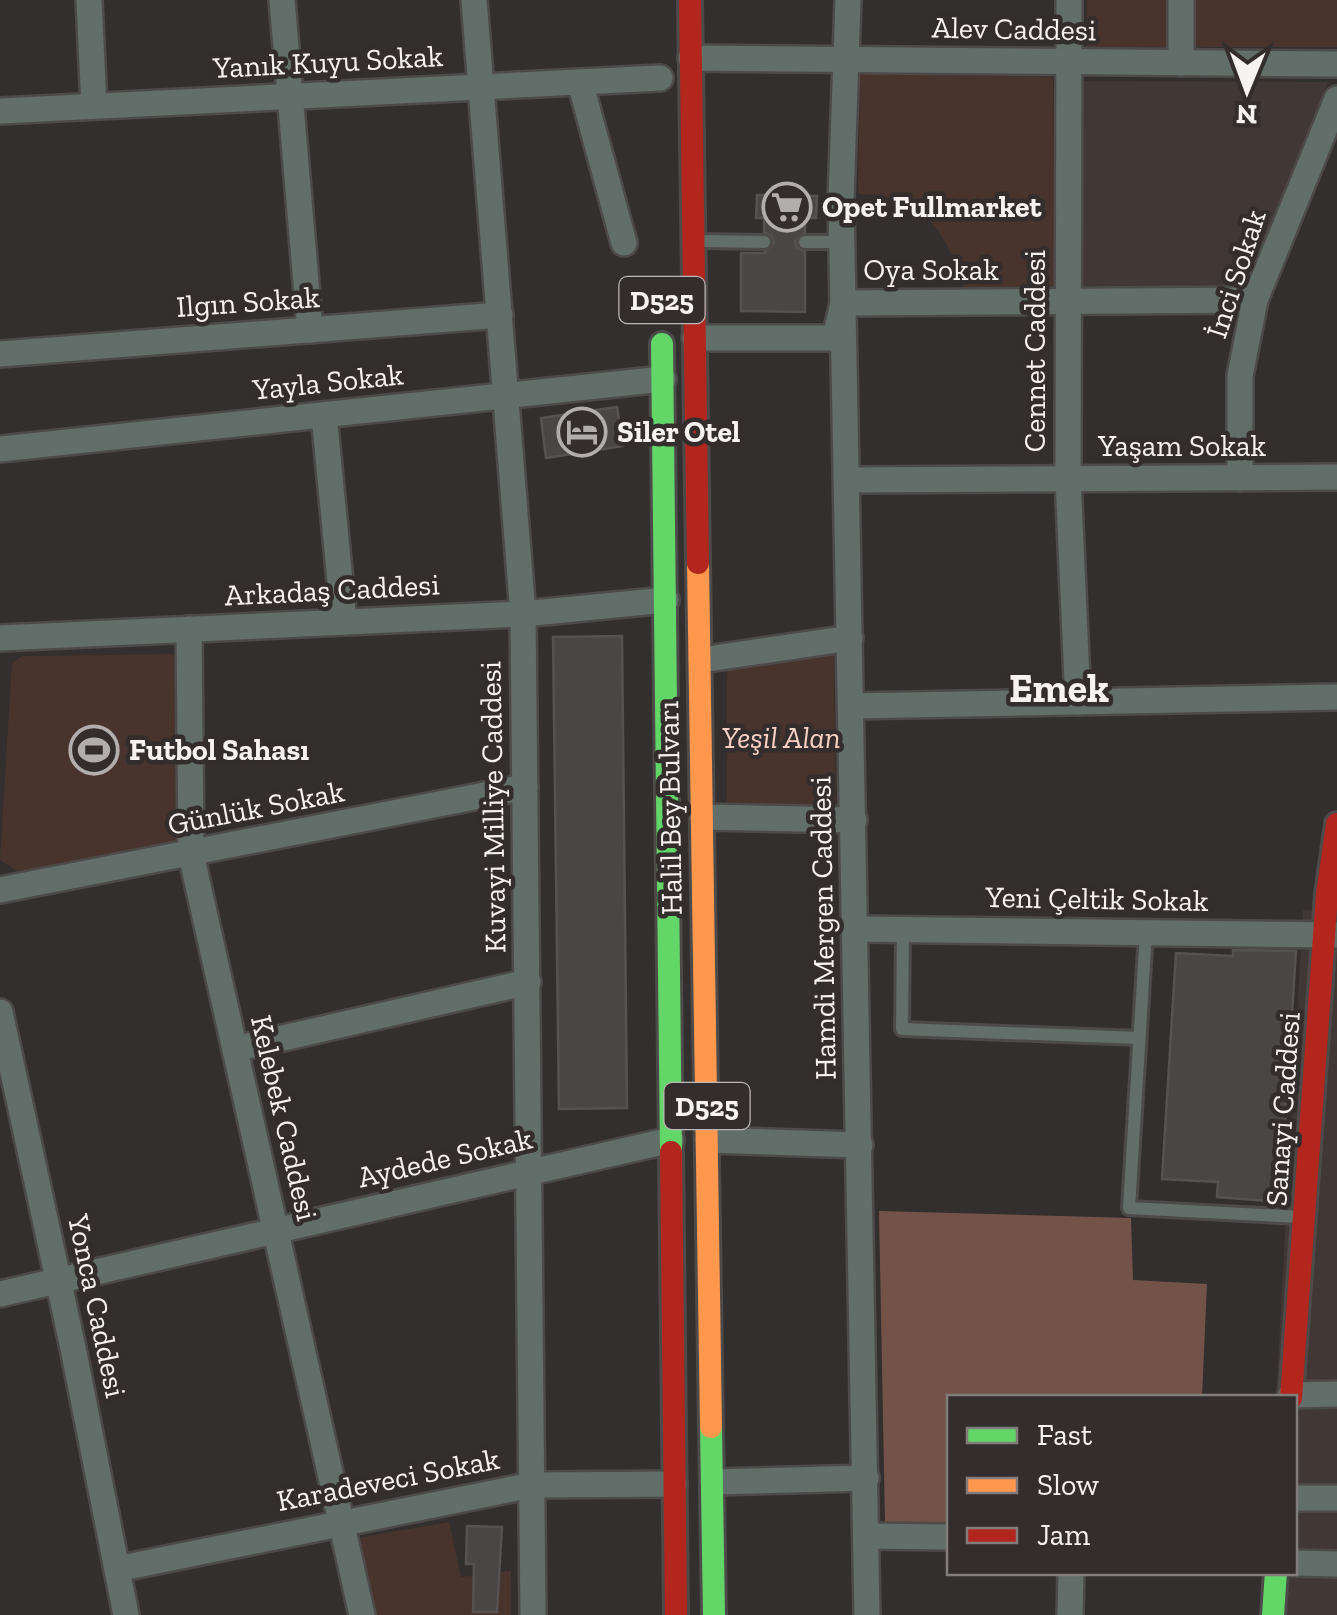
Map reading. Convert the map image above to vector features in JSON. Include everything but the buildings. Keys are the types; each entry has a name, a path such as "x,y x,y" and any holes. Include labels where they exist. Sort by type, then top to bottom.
{"main road":[{"name":"Halil Bey Bulvarı","path":"690,0 714,1615"},
{"name":"Halil Bey Bulvarı","path":"662,323 676,1615"},
{"name":"Sanayi Caddesi","path":"1291,1395 1337,824"},
{"path":"1273,1615 1276,1575"}],"street":[{"path":"89,0 94,106"},
{"path":"282,0 310,330"},
{"name":"Kuvayi Milliye Caddesi","path":"474,0 523,614 533,1615"},
{"name":"Hamdi Mergen Caddesi","path":"848,0 842,242 868,1615"},
{"name":"Cennet Caddesi","path":"1069,0 1068,479 1078,702"},
{"path":"1181,63 1182,0"},
{"name":"Alev Caddesi","path":"691,58 1337,64"},
{"name":"Yanık Kuyu Sokak","path":"0,111 660,78"},
{"path":"580,82 624,243"},
{"name":"İnci Sokak","path":"1240,478 1240,376 1255,300 1337,99"},
{"name":"Oya Sokak","path":"696,338 835,338 843,303 1255,300"},
{"name":"Ilgın Sokak","path":"0,354 500,315"},
{"name":"Yayla Sokak","path":"0,449 663,380"},
{"path":"324,415 344,622"},
{"name":"Yaşam Sokak","path":"847,480 1337,477"},
{"name":"Arkadaş Caddesi","path":"0,638 523,614 666,600"},
{"name":"Kelebek Caddesi","path":"190,629 192,854 362,1615"},
{"path":"700,660 850,638"},
{"path":"851,706 1337,698"},
{"name":"Günlük Sokak","path":"0,890 525,788"},
{"path":"703,817 854,820"},
{"name":"Yeni Çeltik Sokak","path":"856,930 1331,934"},
{"path":"235,1049 528,982"},
{"name":"Yonca Caddesi","path":"0,1012 126,1615"},
{"name":"Aydede Sokak","path":"0,1294 672,1140"},
{"path":"708,1140 860,1144"},
{"path":"1297,1396 1337,1394"},
{"path":"713,1482 866,1478"},
{"name":"Karadeveci Sokak","path":"117,1569 532,1484 674,1484"},
{"path":"1297,1498 1337,1498"},
{"path":"867,1536 947,1537"},
{"path":"1297,1564 1337,1564"},
{"path":"1070,1575 1070,1615"}],"lane":[{"path":"694,241 764,242"},
{"path":"805,242 842,242"},
{"path":"903,930 902,1029 1139,1038"},
{"path":"1146,932 1130,1208 1306,1218"}],"shaded area":[{"path":"1080,81 1328,82 1246,290 1080,291"},
{"path":"1303,910 1337,912 1337,1615 1264,1615 1292,1575 1297,1575 1297,1395 1276,1395"},
{"path":"879,1211 1131,1218 1133,1280 1207,1284 1202,1395 947,1395 947,1523 885,1523"}],"green space":[{"path":"1087,0 1170,0 1170,47 1087,47"},
{"path":"1195,0 1337,0 1337,47 1195,47"},
{"path":"860,74 1053,77 1054,290 964,290 950,251 929,221 900,201 858,194"},
{"name":"Futbol Sahası","path":"182,654 184,842 20,873 0,860 12,663 22,656"},
{"name":"Yeşil Alan","path":"834,654 836,809 727,808 727,668"},
{"path":"449,1522 461,1577 511,1571 511,1615 375,1615 357,1538"}],"traffic: fast":[{"path":"662,344 671,1152"},
{"path":"711,1427 714,1615"},
{"path":"1273,1615 1276,1575"}],"traffic: slow":[{"path":"698,563 711,1427"}],"traffic: jam":[{"path":"690,0 698,563"},
{"path":"1291,1395 1327,894 1337,824"},
{"path":"671,1152 676,1615"}],"place":[{"name":"Opet Fullmarket","path":"787,207"},
{"name":"Siler Otel","path":"582,432"},
{"name":"Futbol Sahası","path":"94,750"}],"district":[{"name":"Emek","path":"1059,688"}]}
